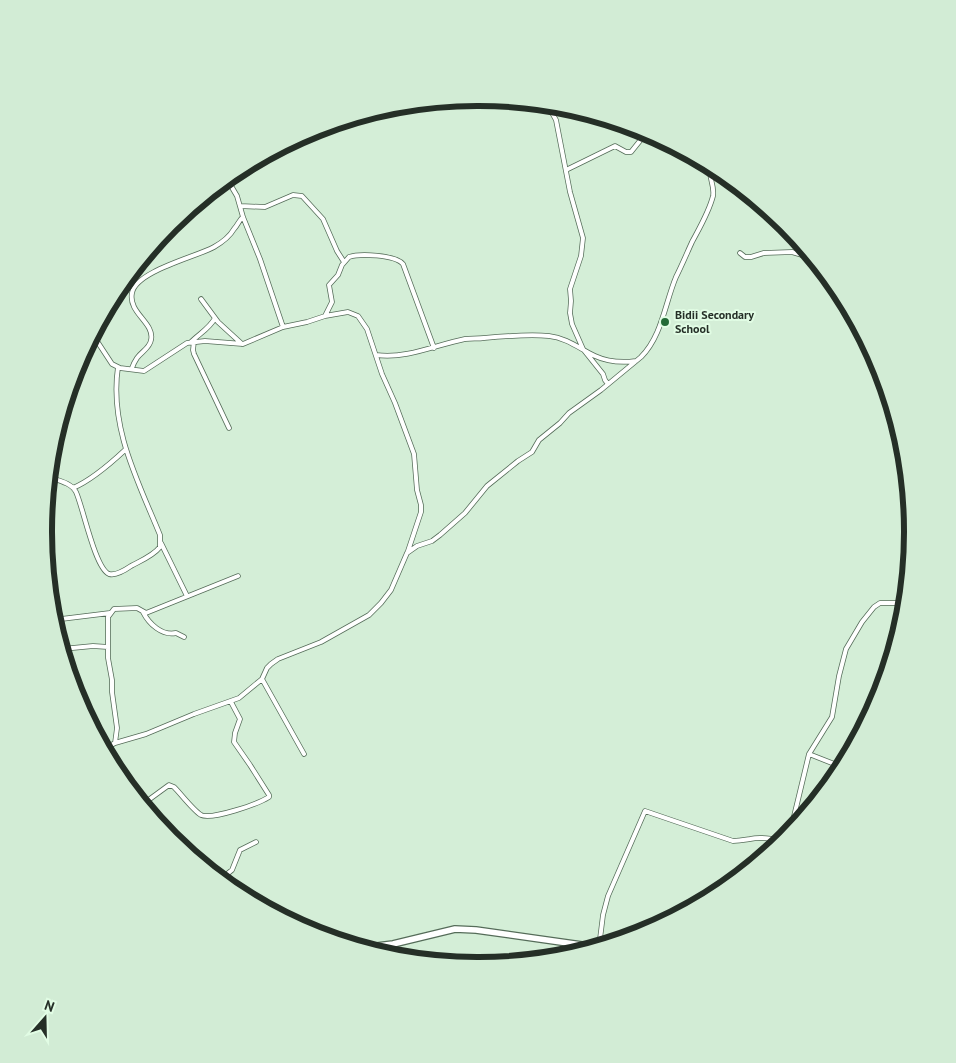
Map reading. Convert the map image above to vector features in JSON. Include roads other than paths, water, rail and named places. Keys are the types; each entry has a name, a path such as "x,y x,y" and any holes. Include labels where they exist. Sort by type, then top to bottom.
{"main road":[{"path":"380,946 455,929 476,930 580,945"}],"street":[{"path":"552,113 556,120 576,219 583,238 579,265 570,289 572,324 583,349 603,374 608,384"},
{"path":"566,170 615,146 626,152 631,152 642,138"},
{"path":"408,553 417,546 432,541 451,526 465,513 487,486 532,452 539,440 575,408 608,384 647,351 674,283 706,216 714,191 710,176"},
{"path":"231,186 238,196 243,217 258,252 283,327"},
{"path":"240,206 265,207 293,195 302,196 323,219 344,262"},
{"path":"132,368 139,356 150,345 152,338 148,325 141,320 132,299 132,290 142,280 161,268 218,244 233,231 243,217"},
{"path":"740,252 745,257 764,253 800,254"},
{"path":"325,316 332,302 329,285 338,275 344,262 349,257 366,254 395,259 402,262 434,348"},
{"path":"201,299 227,332 242,344"},
{"path":"97,341 112,364 118,367 142,371 180,346 193,342 242,344 283,327 325,316 348,312 358,316 367,329 414,454 417,490 421,505 421,512 408,553 391,590 376,609 357,623 321,642 278,659 267,668 262,679 244,695 230,702 111,746"},
{"path":"215,318 210,326 193,342 194,354 229,428"},
{"path":"376,355 399,355 466,339 504,336 549,336 565,340 605,360 625,362 637,360"},
{"path":"118,367 116,403 125,450 160,535 161,543 187,596"},
{"path":"73,488 102,470 125,450"},
{"path":"56,480 76,491 85,524 102,568 108,573 112,575 143,560 157,550 161,543"},
{"path":"143,612 146,613 238,576"},
{"path":"797,813 809,754 832,717 842,658 862,622 878,604 897,603"},
{"path":"62,619 110,613 114,609 137,608 162,632 176,633 184,637"},
{"path":"110,613 108,648 117,728 115,743"},
{"path":"69,648 93,646 108,648"},
{"path":"262,679 304,754"},
{"path":"148,800 169,785 174,787 204,816 240,810 269,798 250,764 234,742 234,733 240,719 230,702"},
{"path":"809,754 834,764"},
{"path":"598,940 608,896 645,811 733,841 745,841 751,838 771,839"},
{"path":"227,874 234,868 240,850 256,842"}],"place":[{"name":"Bidii Secondary School","path":"665,322"}]}
